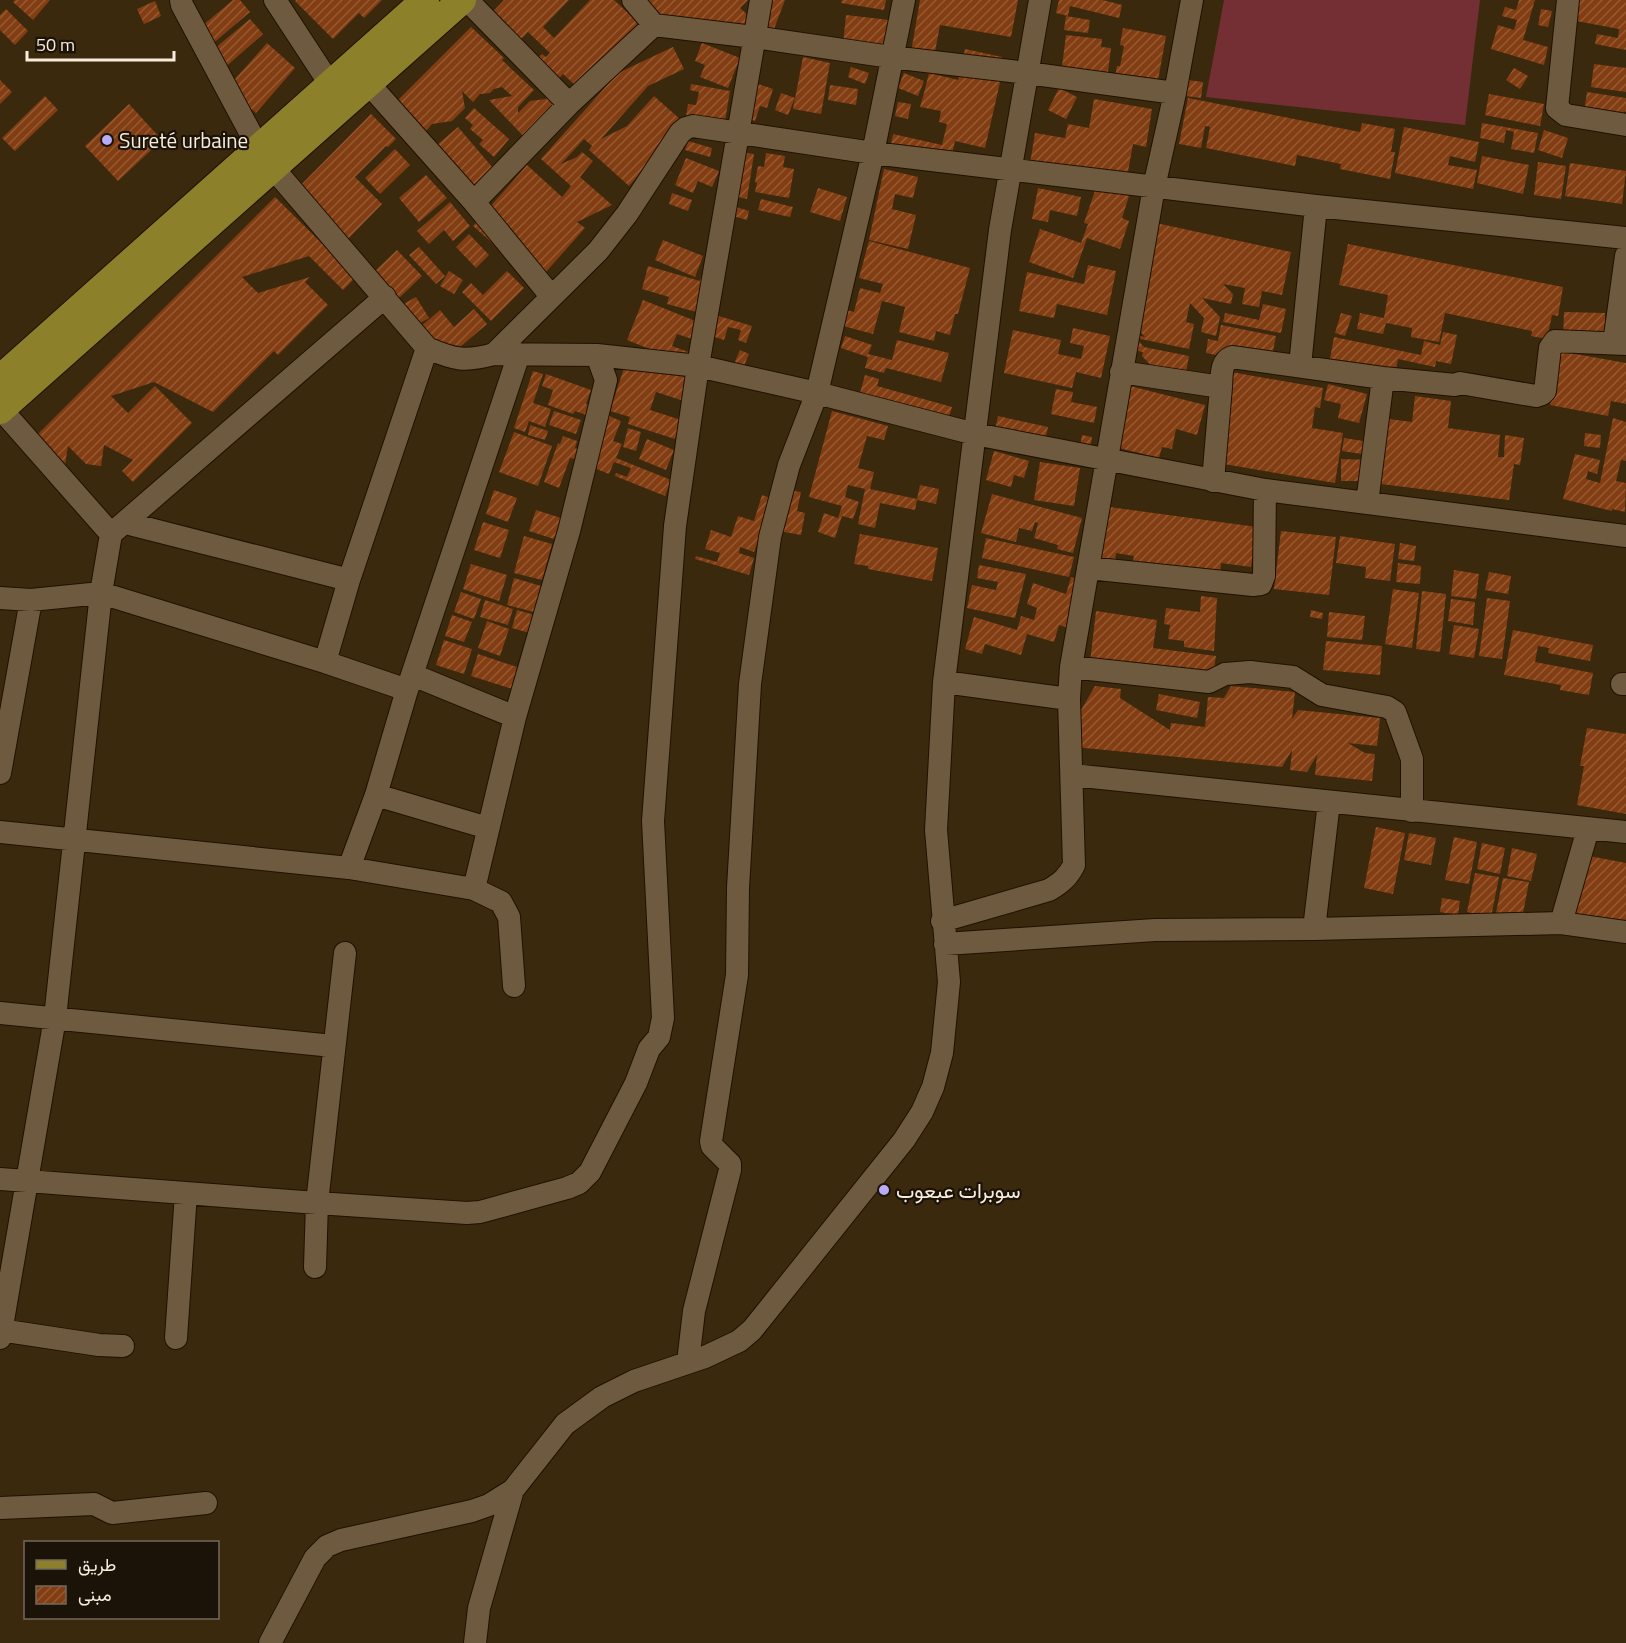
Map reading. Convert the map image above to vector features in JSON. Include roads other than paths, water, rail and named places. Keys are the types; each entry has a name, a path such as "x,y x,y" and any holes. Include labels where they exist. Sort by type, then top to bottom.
{"main road":[{"path":"0,409 266,158 330,84 425,0"},
{"path":"0,379 266,158 368,83 462,0"}],"street":[{"path":"181,0 266,158 428,348 452,358 480,358 494,354 597,355 698,366 817,393 975,434 1106,458 1213,481 1265,490 1626,536"},
{"path":"467,0 569,104"},
{"path":"633,0 654,26 1027,72 1175,93"},
{"path":"0,1179 467,1213 480,1212 567,1188 579,1183 590,1172 636,1083 649,1048 659,1037 663,1018 653,821 675,526 698,366 761,0"},
{"path":"688,1362 694,1311 730,1170 730,1164 712,1146 711,1140 737,975 738,877 750,684 770,537 789,465 817,393 873,153 904,0"},
{"path":"270,1643 315,1558 327,1546 340,1540 472,1511 489,1505 513,1490 564,1424 602,1397 634,1381 705,1357 739,1341 752,1330 888,1161 922,1112 933,1087 942,1053 949,982 936,830 944,682 1010,168 1040,0"},
{"path":"942,921 1049,890 1069,875 1074,865 1069,699 1071,667 1154,187 1175,93 1192,0"},
{"path":"1568,0 1557,108 1566,115 1626,125"},
{"path":"281,3 330,84"},
{"path":"474,202 569,104 654,26"},
{"path":"368,83 474,202 551,296"},
{"path":"494,354 598,251 627,214 680,133 693,126 873,153 1154,187 1626,238"},
{"path":"1300,366 1316,206"},
{"path":"1213,481 1221,387 1224,363 1227,359 1232,357 1383,378 1455,385 1460,383 1536,396 1545,391 1550,348 1556,341 1620,343 1626,256"},
{"path":"123,1346 0,1332 55,1018 101,593 118,528 385,297"},
{"path":"325,662 349,580 428,348"},
{"path":"349,868 376,795 410,683 519,354"},
{"path":"474,889 515,717 569,531 606,380 597,355"},
{"path":"1121,372 1221,387"},
{"path":"1367,503 1383,378"},
{"path":"0,409 118,528 349,580"},
{"path":"1088,568 1261,584 1264,576 1265,490"},
{"path":"0,598 31,600 101,593 325,662 410,683 515,717"},
{"path":"0,773 31,600"},
{"path":"1071,667 1209,682 1225,674 1250,672 1293,677 1322,695 1387,707 1395,712 1412,759 1412,811"},
{"path":"944,682 1069,699"},
{"path":"1072,776 1626,832"},
{"path":"376,795 488,828"},
{"path":"1314,929 1329,802"},
{"path":"1561,923 1588,829"},
{"path":"0,832 349,868 474,889 501,902 510,917 514,986"},
{"path":"945,944 1155,930 1561,923 1626,932"},
{"path":"315,1267 317,1203 345,953"},
{"path":"0,1013 333,1046"},
{"path":"176,1338 186,1193"},
{"path":"475,1643 479,1608 513,1490"},
{"path":"0,1508 94,1504 112,1513 206,1503"}],"place":[{"name":"Sureté urbaine","path":"107,140"},
{"name":"سوبرات عبعوب","path":"884,1190"}]}
